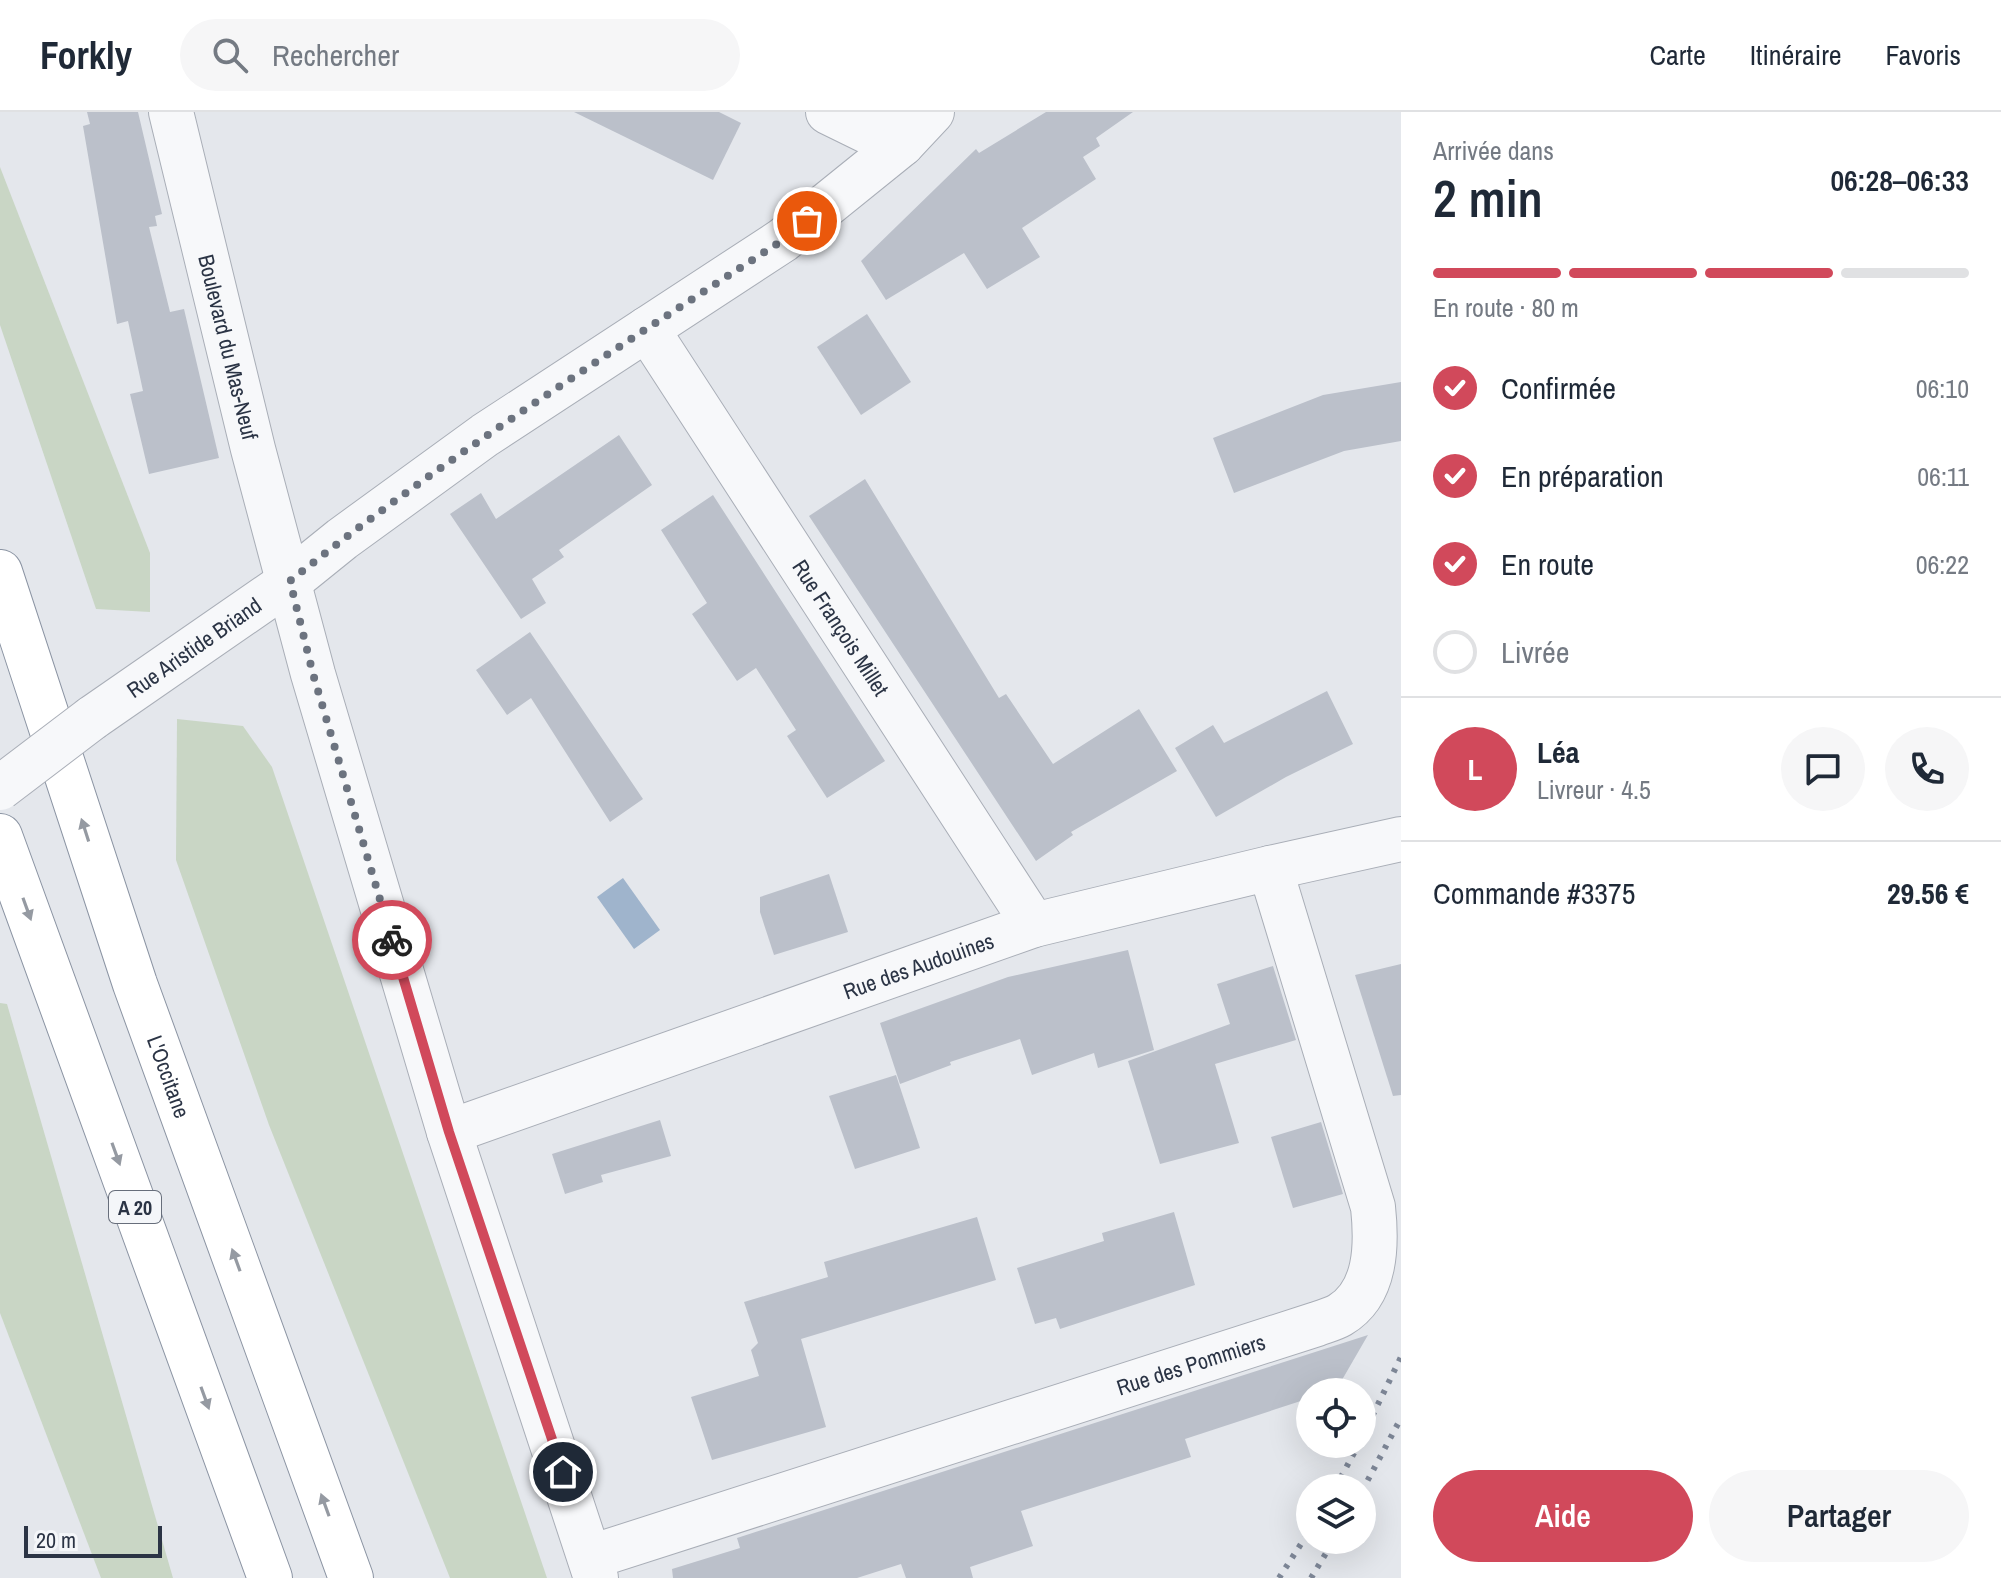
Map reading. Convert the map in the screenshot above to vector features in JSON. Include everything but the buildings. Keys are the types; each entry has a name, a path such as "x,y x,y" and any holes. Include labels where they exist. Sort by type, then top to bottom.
{"highway":[{"name":"L'Occitane","path":"0,572 135,984 351,1578"},
{"name":"A 20","path":"0,836 270,1578"}],"street":[{"name":"Boulevard du Mas-Neuf","path":"171,112 253,449 318,692 449,1132 594,1568"},
{"path":"828,112 877,136 891,128"},
{"name":"Rue Aristide Briand","path":"0,788 92,718 290,581 342,539 485,435 783,240 891,128 932,112"},
{"name":"Rue François Millet","path":"647,329 1034,925"},
{"name":"Rue des Audouines","path":"449,1132 1034,925 1401,839"},
{"name":"Rue des Pommiers","path":"594,1568 1317,1324 1342,1314 1357,1300 1371,1272 1376,1243 1373,1207 1270,868"}],"green space":[{"path":"0,167 150,553 150,612 96,609 0,325"},
{"path":"177,719 243,726 272,767 547,1578 450,1578 269,1125 176,860"},
{"path":"0,1003 7,1004 173,1578 101,1578 0,1313"}],"water":[{"path":"623,878 660,930 634,949 597,897"}],"railway":[{"path":"1376,1408 1401,1357"},
{"path":"1371,1474 1401,1418"},
{"path":"1343,1474 1351,1458"},
{"path":"1279,1578 1296,1552"},
{"path":"1311,1578 1326,1554"}],"way so far":[{"path":"392,940 313,674 290,581 342,539 485,435 783,240 807,221"}],"route":[{"path":"392,940 449,1132 563,1472"}]}
